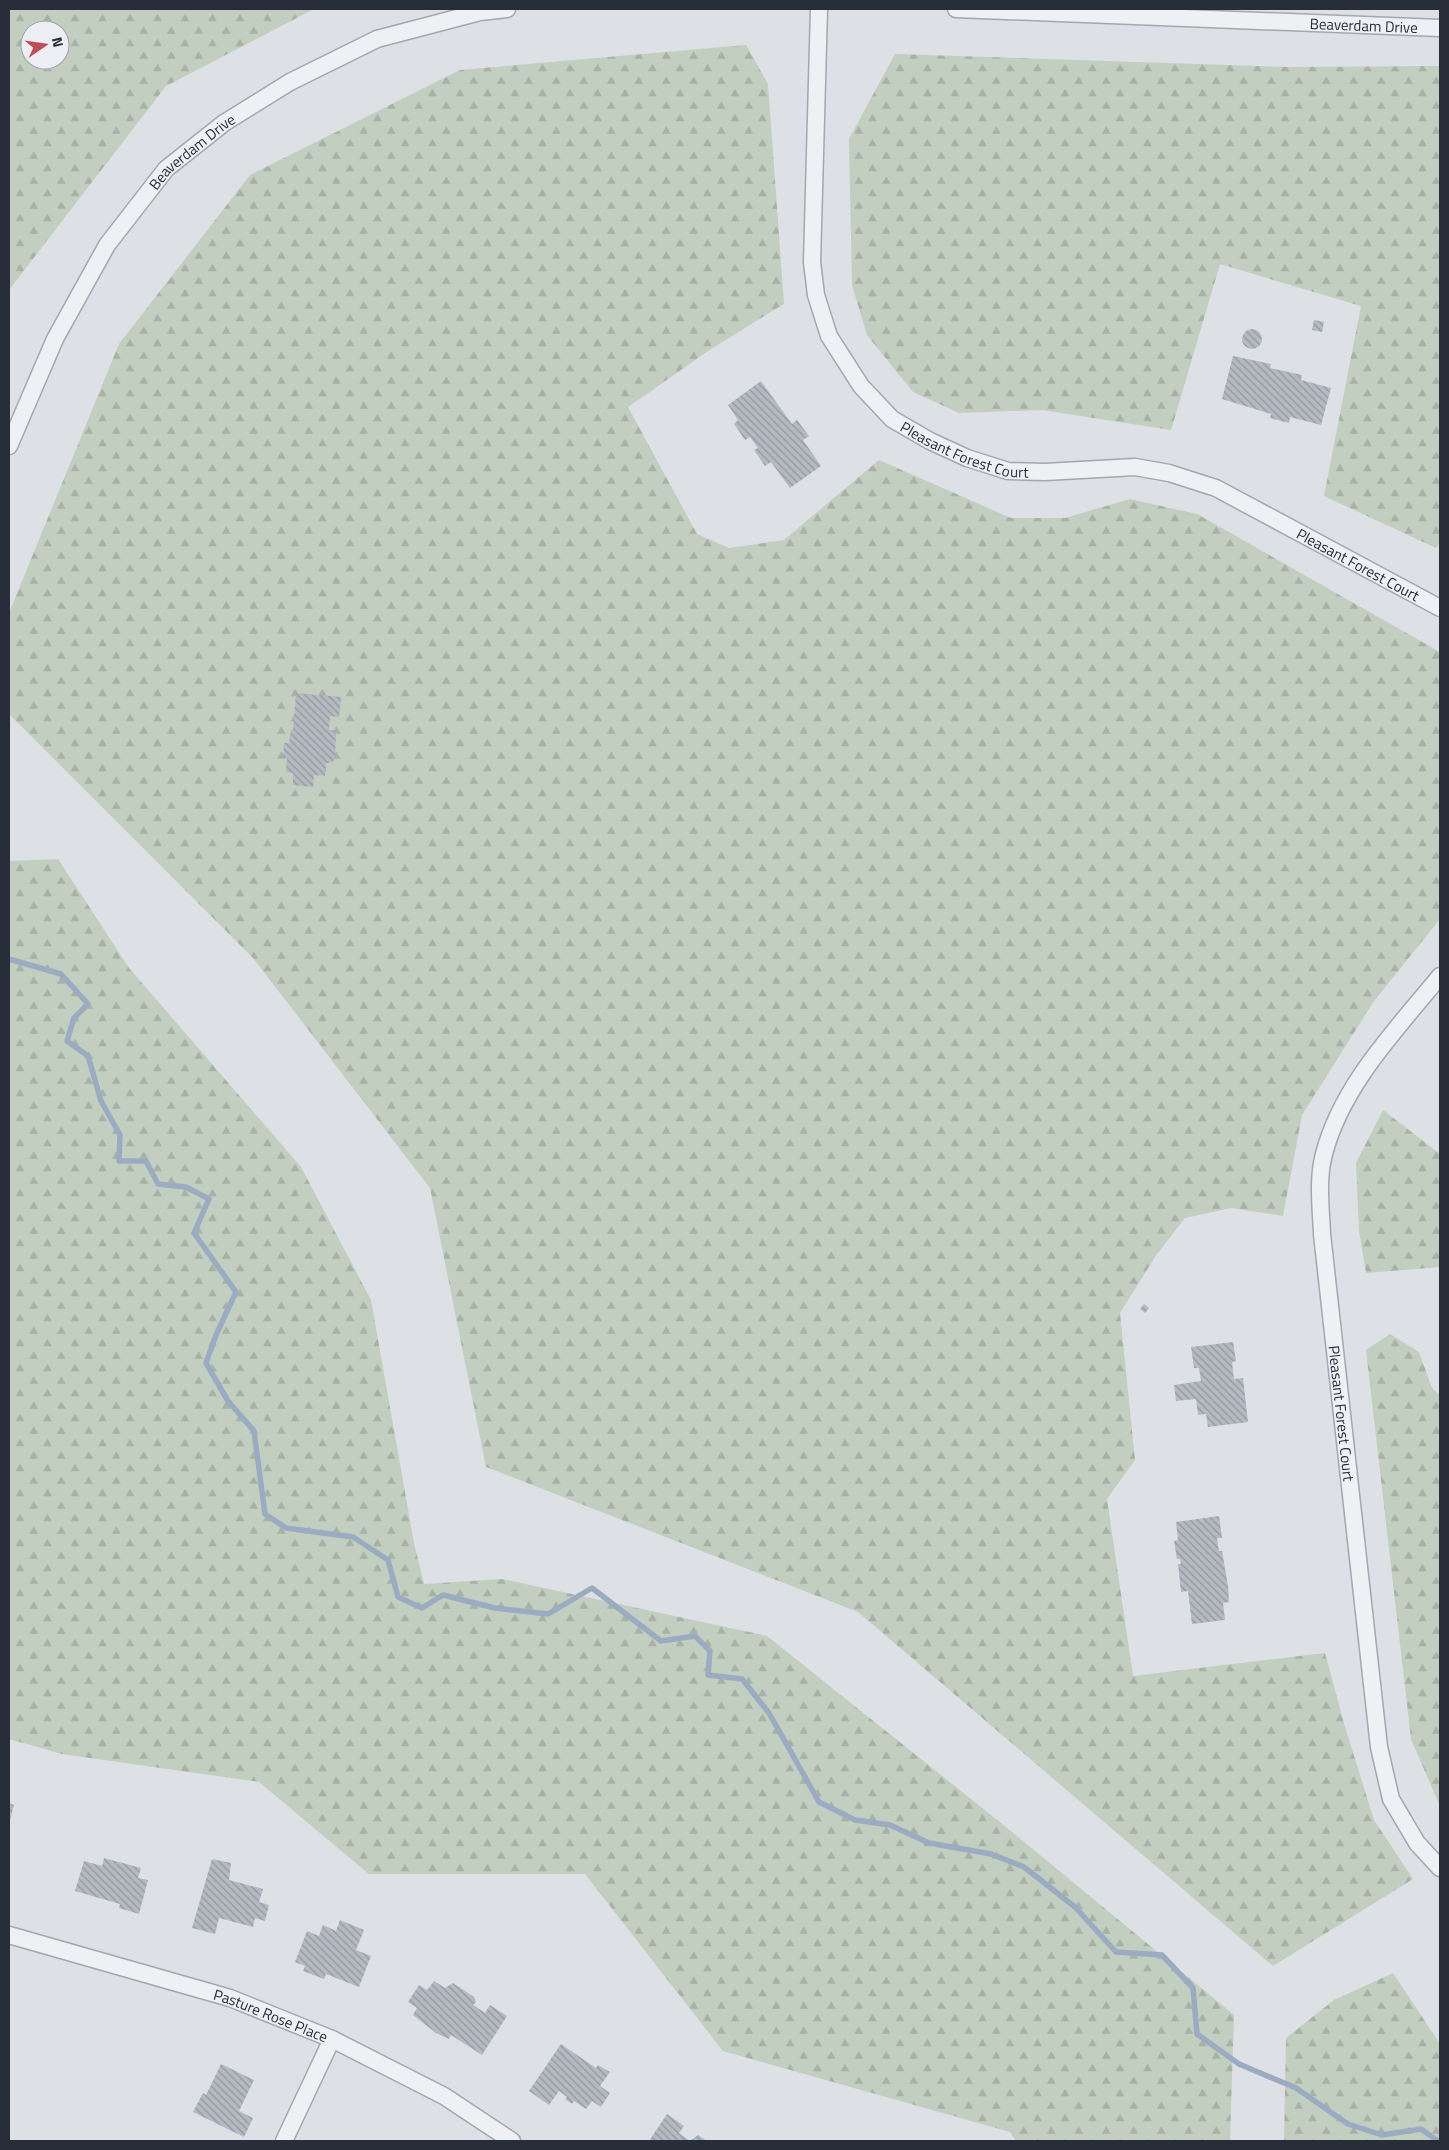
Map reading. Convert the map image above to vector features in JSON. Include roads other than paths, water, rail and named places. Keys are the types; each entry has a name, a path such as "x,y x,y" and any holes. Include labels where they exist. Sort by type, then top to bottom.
{"street":[{"name":"Beaverdam Drive","path":"9,446 55,339 107,244 166,169 224,122 290,82 377,39 480,12 507,9"},
{"name":"Pleasant Forest Court","path":"819,9 812,262 816,295 828,336 861,386 892,419 930,441 967,458 1008,471 1045,472 1135,467 1169,473 1216,488 1440,608"},
{"name":"Beaverdam Drive","path":"956,9 1440,28"},
{"name":"Pleasant Forest Court","path":"1440,976 1368,1065 1347,1099 1324,1155 1320,1189 1323,1244 1379,1747 1391,1799 1417,1843 1440,1868"},
{"name":"Pasture Rose Place","path":"9,1935 230,1998 332,2039 444,2096 512,2141"},
{"path":"284,2141 332,2039"}],"waterway":[{"path":"9,959 61,974 88,1004 74,1018 67,1041 88,1056 101,1101 120,1135 119,1161 146,1161 158,1184 186,1187 209,1199 194,1233 236,1292 216,1335 206,1363 228,1401 254,1431 265,1514 286,1528 353,1537 388,1560 398,1597 422,1608 443,1595 495,1608 548,1614 592,1588 661,1641 695,1636 710,1651 708,1675 742,1679 769,1713 819,1802 855,1820 890,1825 929,1843 991,1854 1024,1867 1075,1907 1116,1952 1162,1955 1193,1988 1197,2034 1239,2064 1296,2088 1348,2124 1382,2135 1421,2129 1438,2141"}]}
